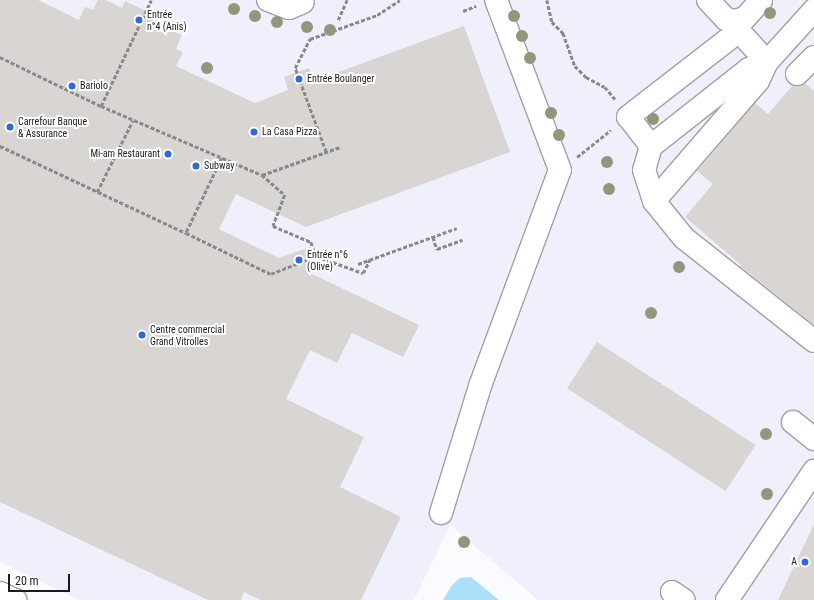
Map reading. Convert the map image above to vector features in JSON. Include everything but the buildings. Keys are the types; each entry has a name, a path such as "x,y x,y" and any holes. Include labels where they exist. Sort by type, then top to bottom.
{"street":[{"path":"268,0 289,8 303,2"},
{"path":"441,513 480,386 560,170 496,0"},
{"path":"708,0 726,19 737,26 768,62"},
{"path":"651,146 628,117 737,26 761,0"},
{"path":"654,201 758,81 768,62 812,17"},
{"path":"797,74 814,57"},
{"path":"768,62 748,69 651,146 644,170 654,201 684,238 814,341"},
{"path":"792,422 814,439"},
{"path":"727,600 814,471"},
{"path":"0,593 15,600"}],"path":[{"path":"101,106 151,0"},
{"path":"338,20 347,0"},
{"path":"326,152 295,68 310,39 377,16 400,0"},
{"path":"547,0 552,22 563,33 575,66 586,78 605,86 624,109 628,117 560,170"},
{"path":"0,56 101,106 262,175 285,195 273,226 311,242 316,256"},
{"path":"97,192 133,120"},
{"path":"0,146 271,274 316,256 363,273 370,260"},
{"path":"262,175 340,147"},
{"path":"186,233 222,158"},
{"path":"358,264 457,228"},
{"path":"433,237 437,249 462,240"}],"shaded area":[{"path":"0,0 814,0 814,600 538,600 450,525 414,600 79,600 0,562"}],"water":[{"path":"471,577 499,600 443,600 452,585 460,578"}],"place":[{"name":"Entrée n°4 (Anis)","path":"139,20"},
{"name":"Entrée Boulanger","path":"299,79"},
{"name":"Bariolo","path":"72,86"},
{"name":"Carrefour Banque & Assurance","path":"10,127"},
{"name":"La Casa Pizza","path":"254,132"},
{"name":"Mi-am Restaurant","path":"168,154"},
{"name":"Subway","path":"196,166"},
{"name":"Entrée n°6 (Olive)","path":"299,260"},
{"name":"Centre commercial Grand Vitrolles","path":"142,335"},
{"name":"A","path":"805,562"}]}
